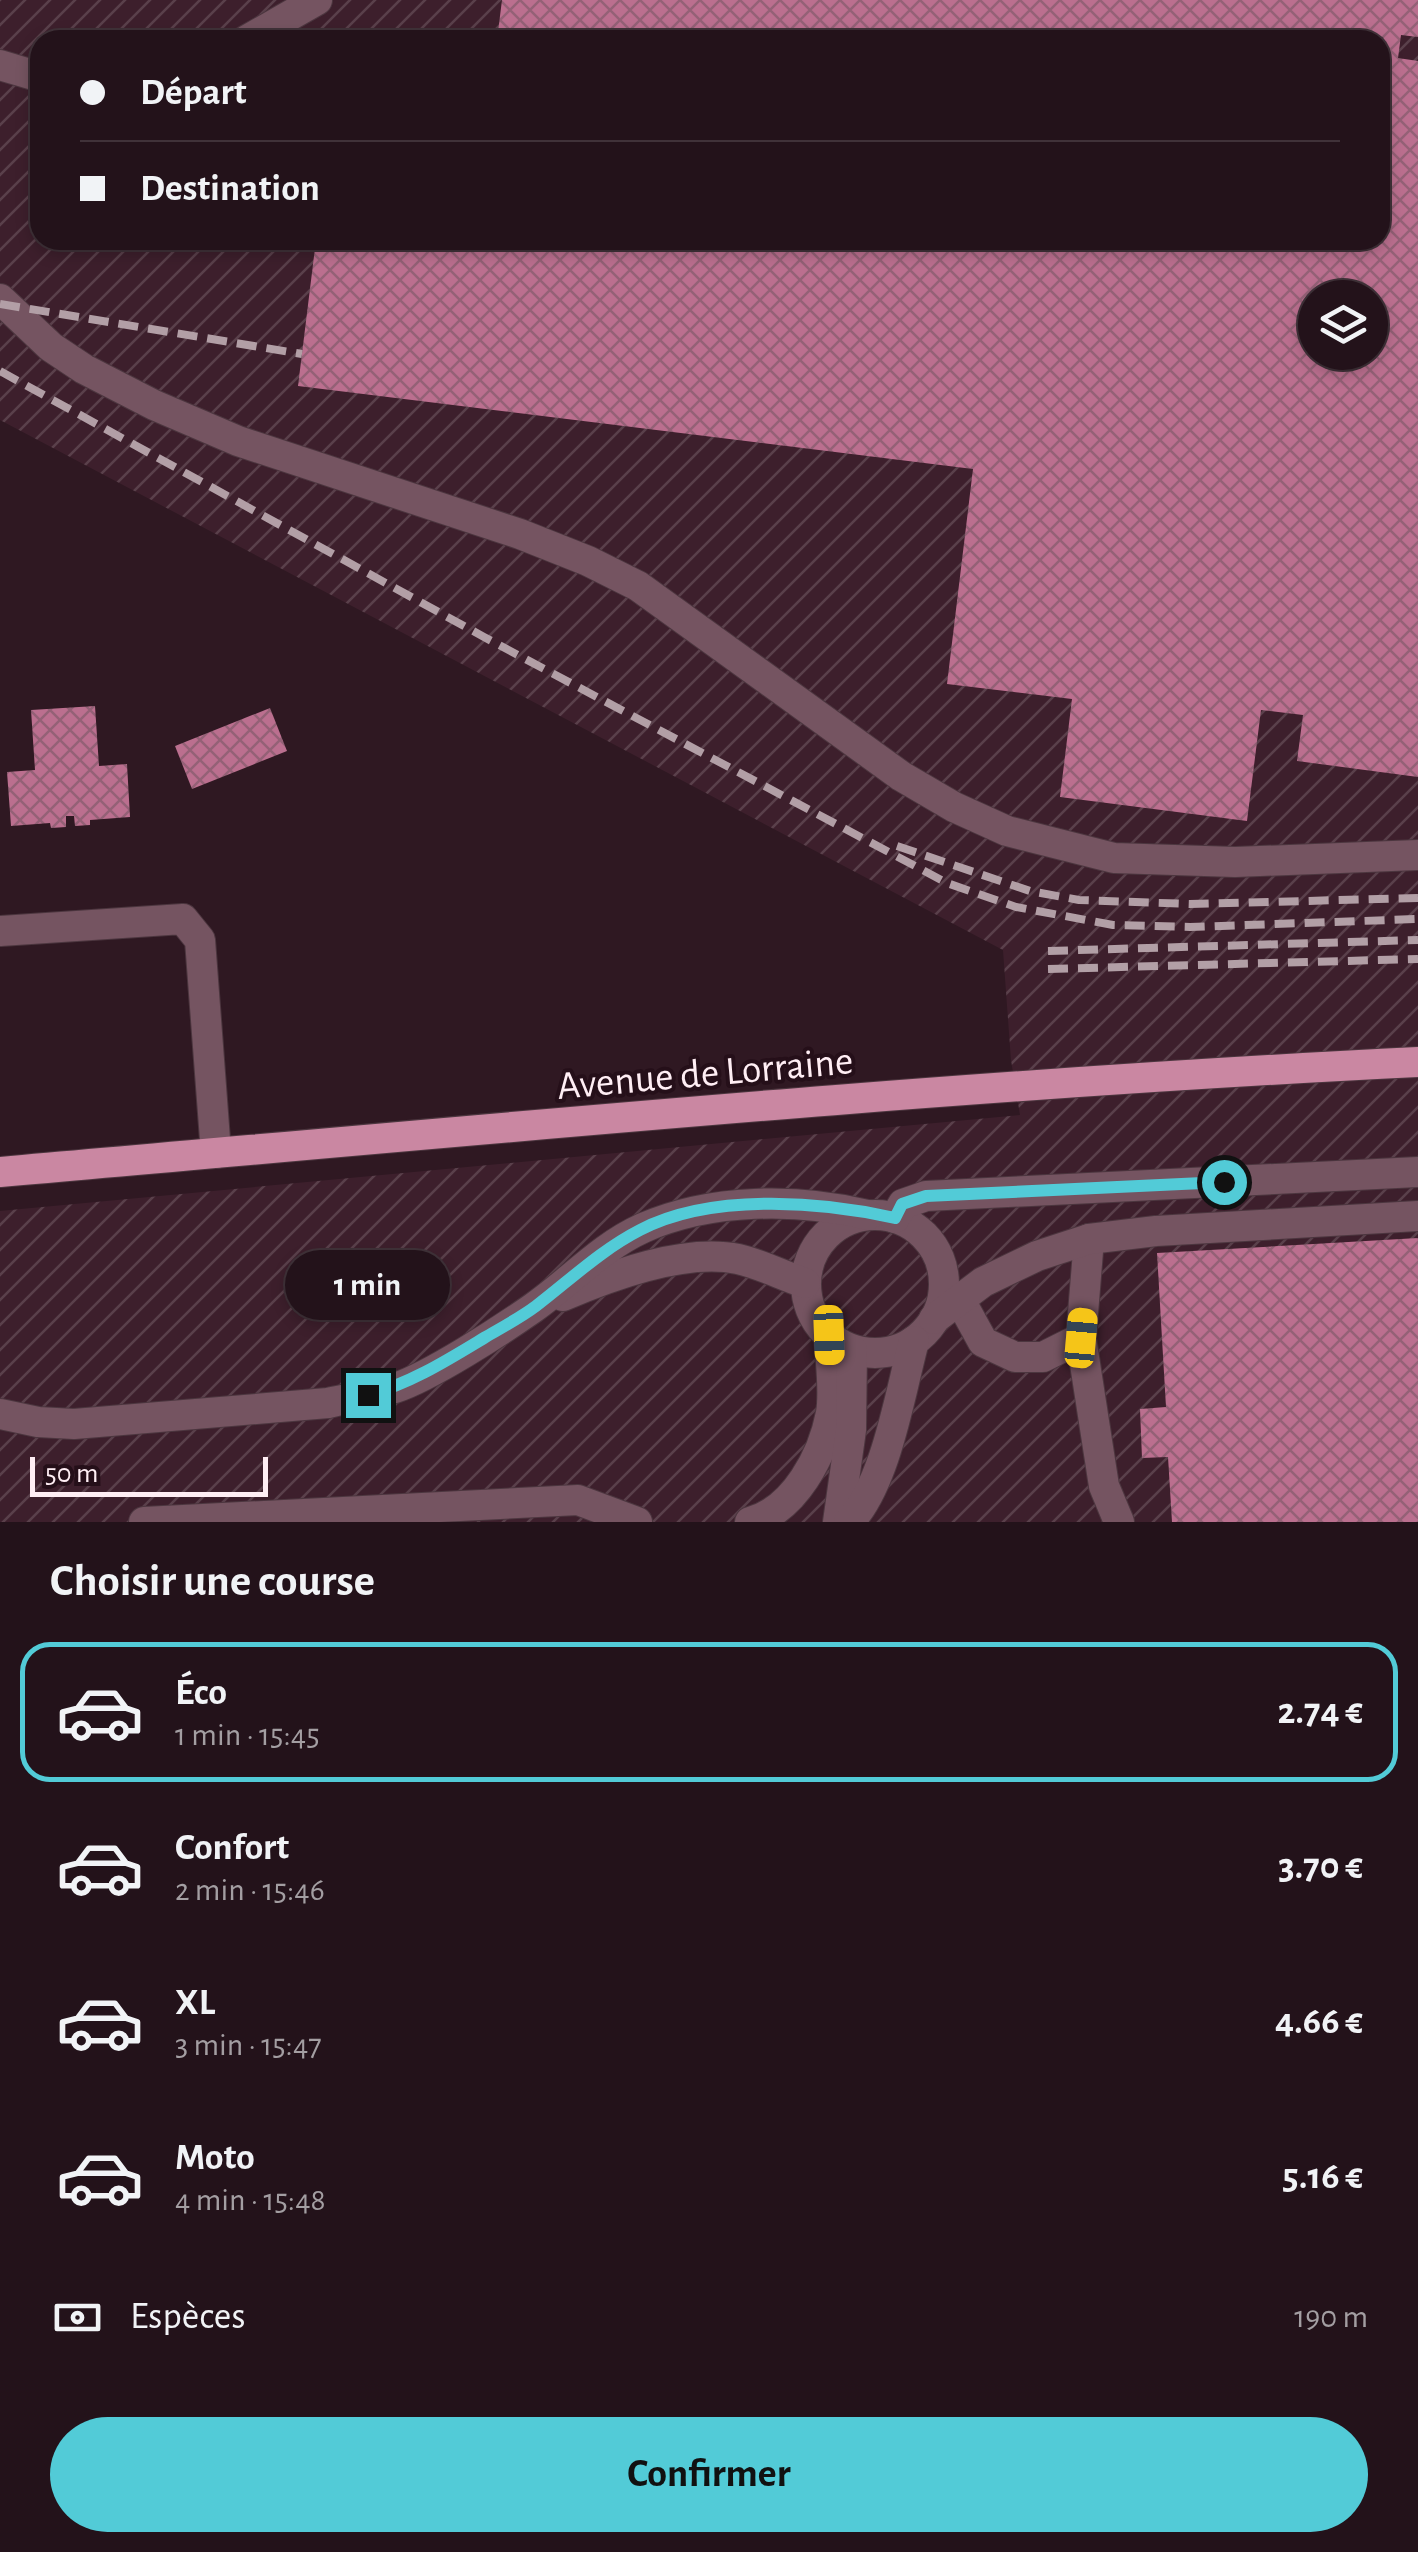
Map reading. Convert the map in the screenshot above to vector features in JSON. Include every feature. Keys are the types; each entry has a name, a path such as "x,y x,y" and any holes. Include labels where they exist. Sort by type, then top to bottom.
{"main road":[{"name":"Avenue de Lorraine","path":"0,1172 839,1100 1418,1062"}],"lane":[{"path":"264,30 317,0"},
{"path":"0,65 30,73"},
{"path":"0,299 51,347 154,405 238,441 520,534 588,560 638,586 901,776 1007,832 1114,858 1234,862 1418,856"},
{"path":"0,931 183,919 200,940 216,1153"},
{"path":"1418,1172 926,1196 881,1216 848,1220 830,1230 808,1264 805,1283 808,1305 818,1324 840,1342 874,1353 895,1350 983,1282 1038,1256 1089,1239 1156,1231 1418,1216"},
{"path":"0,1414 74,1424 328,1402 368,1395 399,1387 428,1372 532,1309 606,1250 644,1228 692,1213 741,1205 832,1206 881,1216 922,1234 939,1259 944,1279 942,1300 924,1330 877,1477 860,1511 849,1522"},
{"path":"1089,1239 1081,1338 1104,1486 1119,1522"},
{"path":"532,1309 642,1268 701,1256 738,1259 805,1283"},
{"path":"960,1300 983,1342 1016,1357 1043,1356 1081,1338"},
{"path":"750,1522 794,1494 822,1450 832,1410 840,1342"},
{"path":"838,1522 851,1430 840,1342"},
{"path":"144,1522 578,1500 636,1522"}],"shaded area":[{"path":"0,0 1418,0 1418,1522 0,1522 0,1211 1020,1115 1011,1060 1003,950 0,420"}],"building":[{"path":"502,0 1418,0 1418,37 1401,35 1398,58 1418,61 1418,777 1297,761 1303,715 1261,710 1247,821 1060,797 1072,699 947,684 973,469 298,386 315,250 1390,250 1390,30 498,30"},
{"path":"95,706 99,766 127,764 130,817 90,820 90,825 75,826 74,816 66,816 66,827 51,828 50,823 11,826 7,772 35,770 31,710"},
{"path":"270,708 287,751 192,789 175,746"},
{"path":"1418,1238 1418,1522 1172,1522 1168,1457 1142,1458 1140,1409 1166,1407 1157,1253"}],"railway":[{"path":"0,304 302,354"},
{"path":"0,371 484,637 947,883 1016,907 1113,925 1190,927 1418,919"},
{"path":"897,846 1030,891 1079,900 1190,904 1418,898"},
{"path":"1048,951 1418,940"},
{"path":"1048,969 1418,959"}],"route":[{"path":"368,1395 399,1387 428,1372 532,1309 606,1250 644,1228 692,1213 741,1205 795,1204 832,1206 895,1218 902,1204 926,1196 1224,1182"}]}
